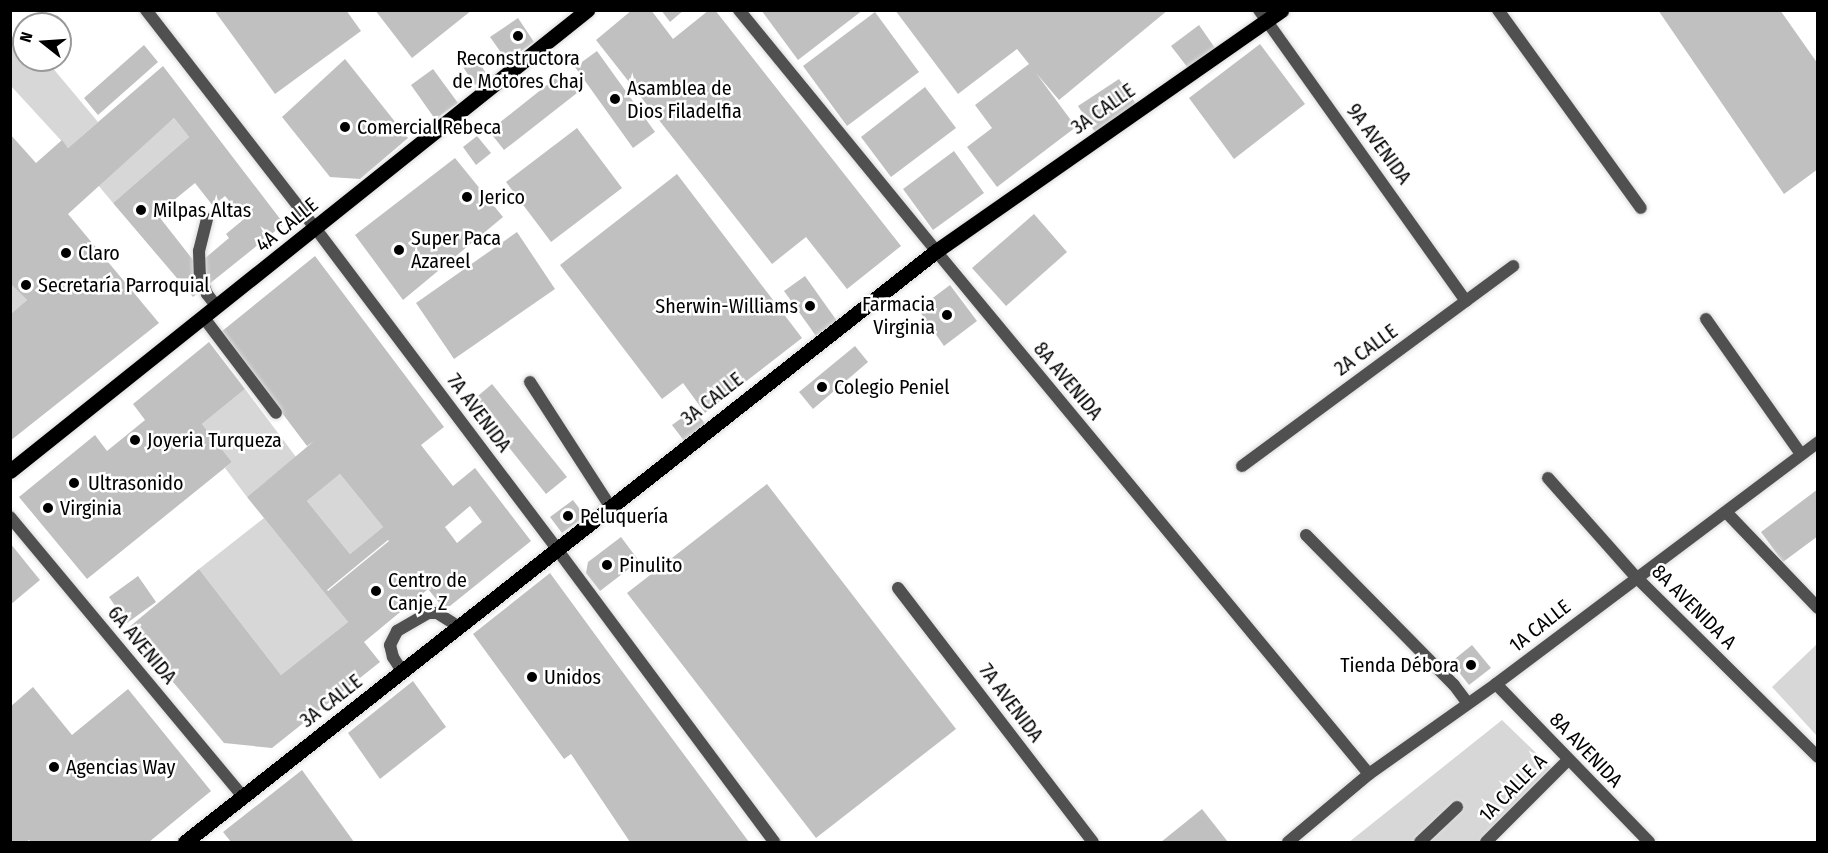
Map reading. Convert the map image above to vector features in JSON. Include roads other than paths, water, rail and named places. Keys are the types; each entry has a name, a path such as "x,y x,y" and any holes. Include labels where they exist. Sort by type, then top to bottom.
{"main road":[{"name":"4A CALLE","path":"10,471 316,229 587,10"},
{"name":"3A CALLE","path":"185,843 556,548 936,251 1262,16 1281,10"}],"street":[{"name":"7A AVENIDA","path":"146,10 316,229 774,843"},
{"name":"8A AVENIDA","path":"739,10 1369,774"},
{"path":"1498,10 1641,208"},
{"name":"9A AVENIDA","path":"1262,16 1466,301"},
{"path":"207,219 199,251 200,275 207,294 217,307"},
{"name":"2A CALLE","path":"1242,466 1513,266"},
{"path":"204,318 276,412"},
{"path":"1706,319 1801,454"},
{"path":"530,382 610,506"},
{"name":"1A CALLE","path":"1288,843 1369,774 1467,702 1496,684 1818,442"},
{"name":"8A AVENIDA A","path":"1548,478 1636,577 1818,757"},
{"path":"1726,512 1818,608"},
{"name":"6A AVENIDA","path":"10,517 243,797"},
{"path":"1306,535 1454,685 1467,702"},
{"name":"7A AVENIDA","path":"898,588 1093,843"},
{"path":"402,671 393,657 390,645 397,631 428,613 437,613 458,626"},
{"name":"8A AVENIDA","path":"1496,684 1649,843"},
{"name":"1A CALLE A","path":"1486,843 1568,760"},
{"path":"1420,843 1457,807"}],"place":[{"name":"Reconstructora de Motores Chaj","path":"518,36"},
{"name":"Asamblea de Dios Filadelfia","path":"615,99"},
{"name":"Comercial Rebeca","path":"345,127"},
{"name":"Jerico","path":"467,197"},
{"name":"Milpas Altas","path":"141,210"},
{"name":"Super Paca Azareel","path":"399,250"},
{"name":"Claro","path":"66,253"},
{"name":"Secretaría Parroquial","path":"26,285"},
{"name":"Sherwin-Williams","path":"810,306"},
{"name":"Farmacia Virginia","path":"947,315"},
{"name":"Colegio Peniel","path":"822,387"},
{"name":"Joyeria Turqueza","path":"135,440"},
{"name":"Ultrasonido","path":"74,483"},
{"name":"Virginia","path":"48,508"},
{"name":"Peluquería","path":"568,516"},
{"name":"Pinulito","path":"607,565"},
{"name":"Centro de Canje Z","path":"376,591"},
{"name":"Tienda Débora","path":"1471,665"},
{"name":"Unidos","path":"532,677"},
{"name":"Agencias Way","path":"54,767"}]}
